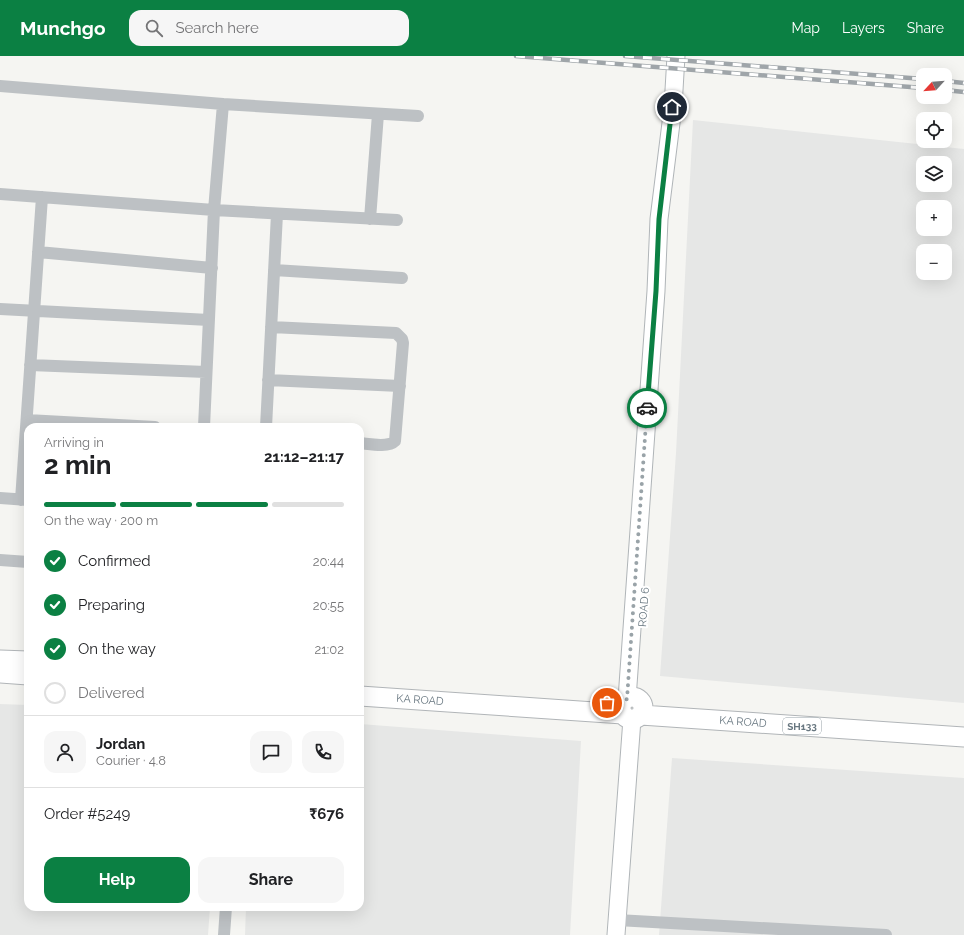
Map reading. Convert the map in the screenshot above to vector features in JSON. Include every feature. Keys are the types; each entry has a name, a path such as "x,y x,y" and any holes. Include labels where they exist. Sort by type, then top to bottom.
{"main road":[{"path":"0,660 24,661"},
{"path":"0,673 24,675"},
{"name":"KA ROAD","path":"364,684 964,737"},
{"name":"KA ROAD","path":"364,696 964,724"}],"street":[{"name":"ROAD 6","path":"617,928 632,708 671,218 672,107 676,56"},
{"path":"0,86 223,104 418,116"},
{"path":"204,423 214,210 223,104"},
{"path":"370,219 378,114"},
{"path":"0,194 214,210 397,220"},
{"path":"27,423 42,196"},
{"path":"266,423 277,214"},
{"path":"38,252 212,268"},
{"path":"274,270 402,278"},
{"path":"0,309 209,320"},
{"path":"271,328 396,333 402,339 396,441 388,445 364,443"},
{"path":"30,365 206,372"},
{"path":"268,380 400,386"},
{"path":"27,420 61,423"},
{"path":"0,498 24,500"},
{"path":"0,560 24,562"},
{"path":"224,935 226,911"},
{"path":"617,928 886,935"}],"shaded area":[{"path":"693,120 916,144 916,148 964,149 964,703 660,676 676,453"},
{"path":"0,704 24,705 24,911 210,911 208,935 0,935"},
{"path":"364,724 581,741 570,935 245,935 246,911 364,911"},
{"path":"672,758 964,778 964,935 659,935"}],"railway":[{"path":"516,56 916,87"},
{"path":"625,56 916,78"},
{"path":"952,82 964,83"},
{"path":"952,91 964,92"}],"way so far":[{"path":"607,703 622,704 627,699 647,408"}],"route":[{"path":"647,408 656,291 659,219 672,107"}]}
